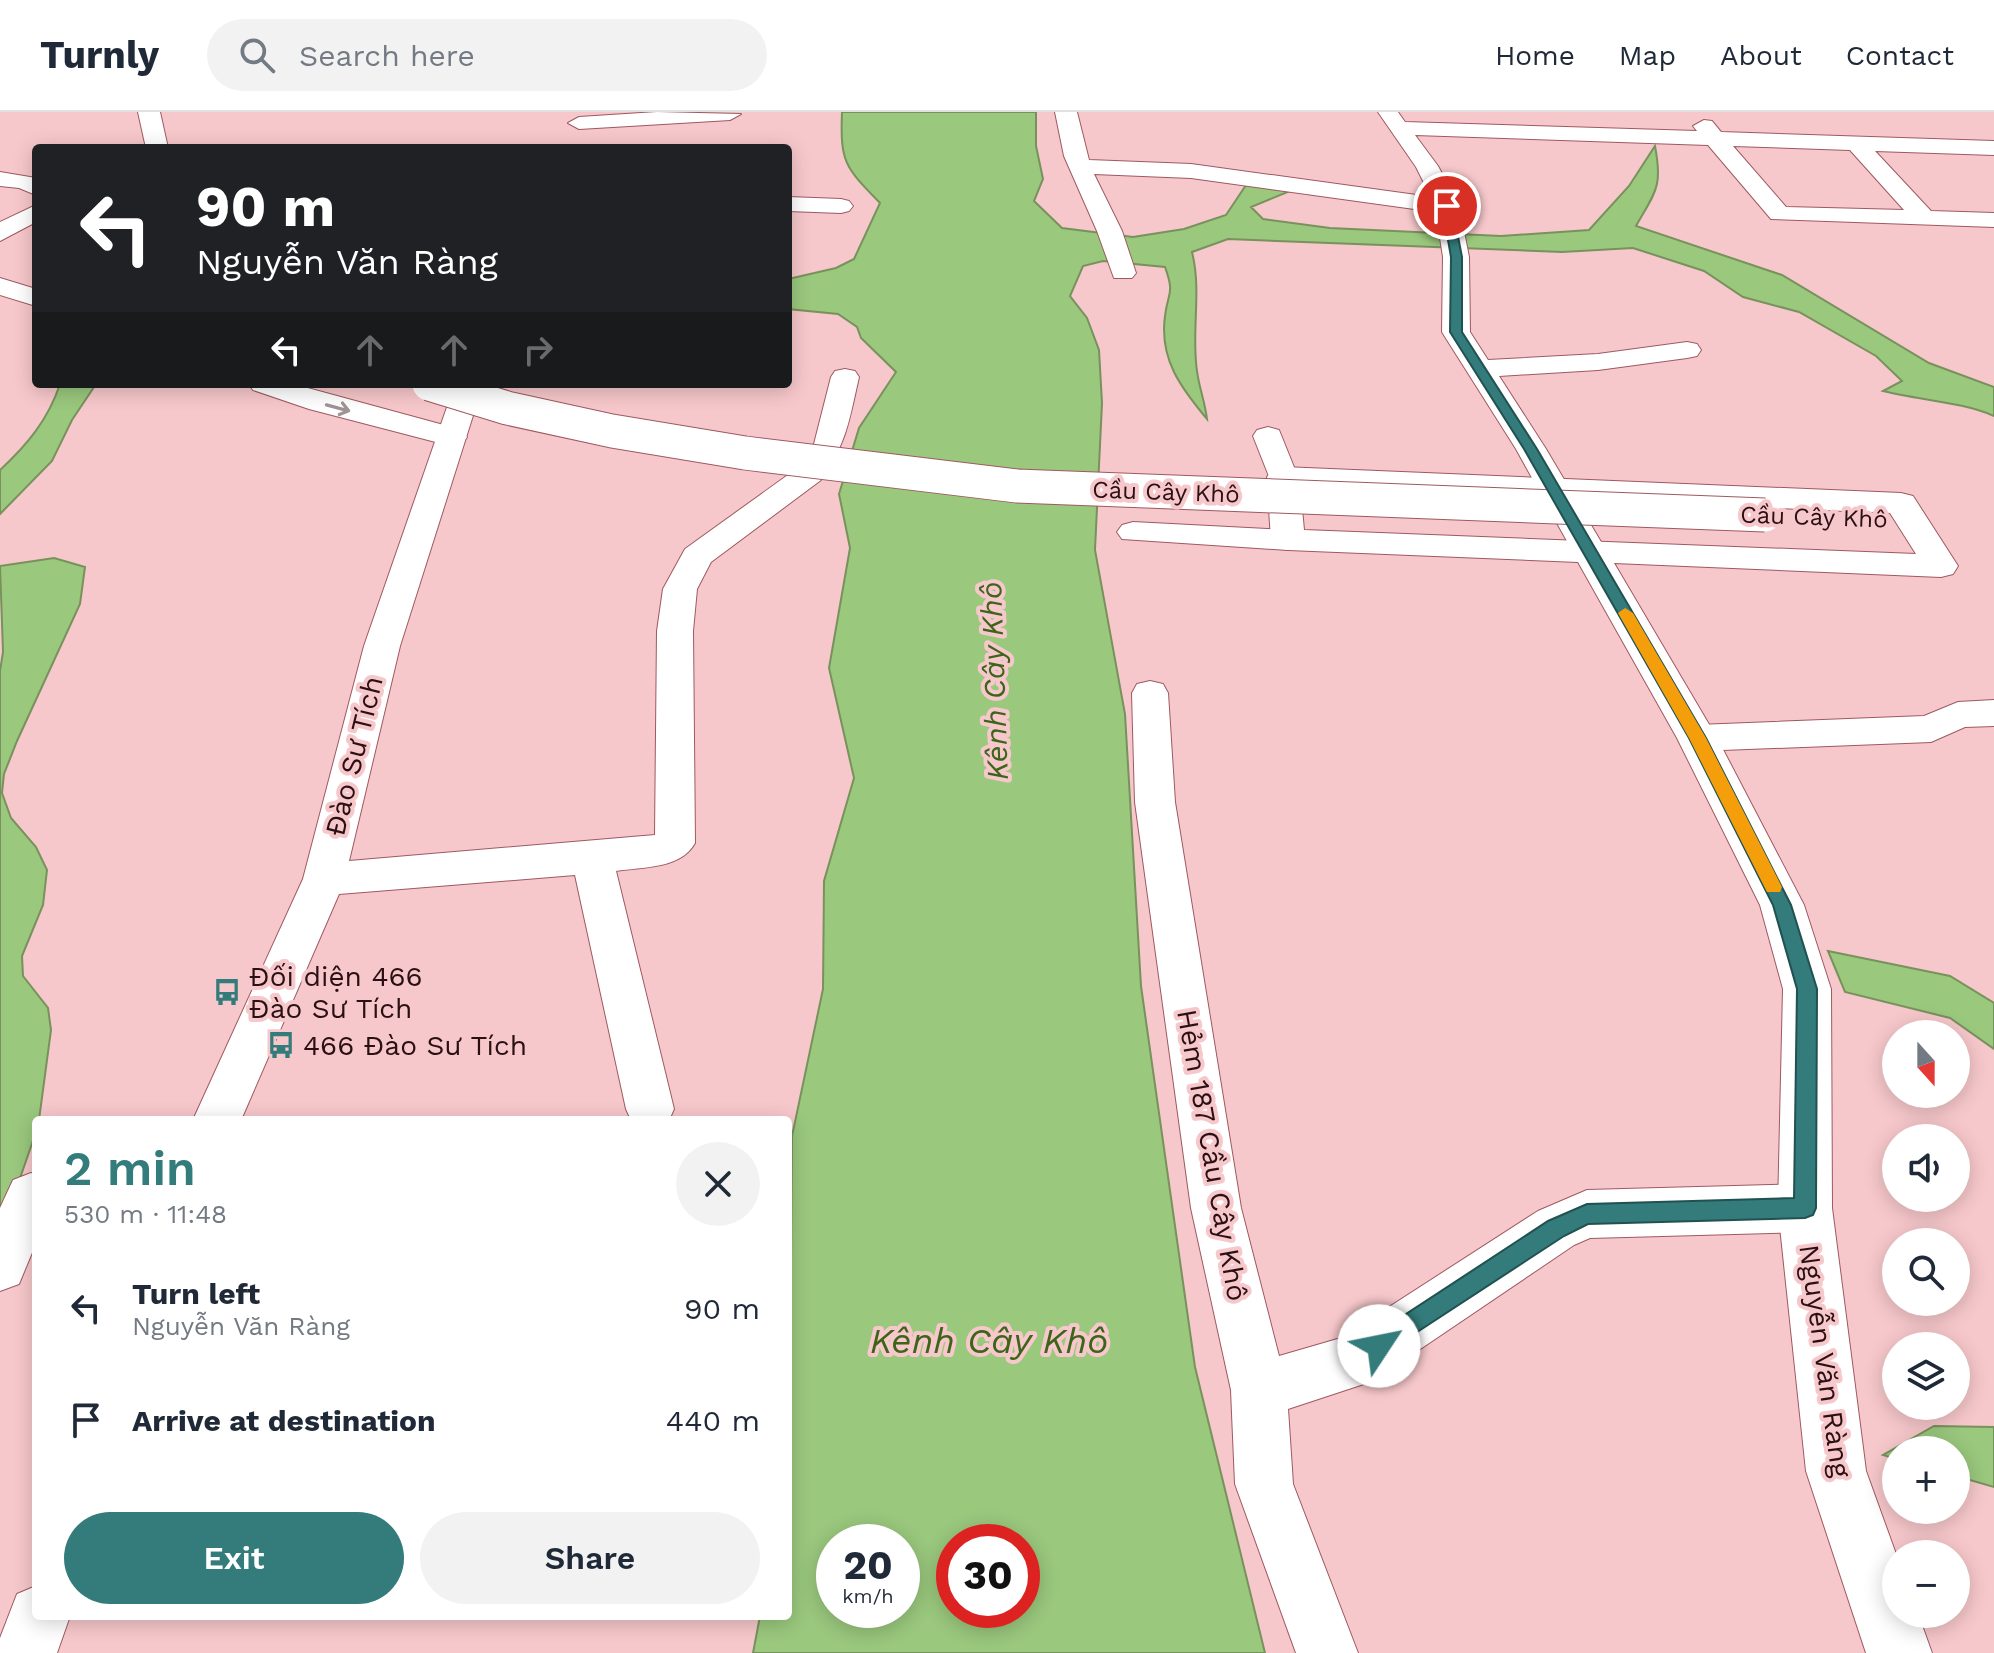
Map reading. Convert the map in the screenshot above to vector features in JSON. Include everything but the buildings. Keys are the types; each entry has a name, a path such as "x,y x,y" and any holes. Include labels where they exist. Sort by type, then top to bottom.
{"main road":[{"path":"0,179 32,186"},
{"path":"0,286 32,297"},
{"path":"276,388 320,403 451,437"},
{"name":"Cầu Cây Khô","path":"442,388 507,408 612,431 745,453 1017,486 1913,522"},
{"path":"1283,477 1554,490 1901,503 1941,566 1288,540 1283,477"},
{"name":"Nguyễn Văn Ràng","path":"1590,552 1697,738 1782,905 1807,989 1805,1208 1836,1471 1899,1653"}],"street":[{"path":"149,112 156,144"},
{"path":"571,144 582,117 730,112"},
{"path":"1066,112 1068,132 1089,194 1108,227 1123,273"},
{"path":"1694,112 1779,214 1994,220"},
{"path":"1393,120 1714,139 1994,148"},
{"name":"Nguyễn Văn Ràng","path":"1393,120 1427,166 1449,215 1456,257 1456,332 1590,552"},
{"path":"1856,143 1924,218"},
{"path":"1082,167 1191,171 1449,215"},
{"path":"792,204 841,206"},
{"path":"1480,369 1598,362 1687,350"},
{"path":"324,879 592,858 663,849 675,843 675,631 680,589 697,556 810,473 829,444 845,377"},
{"name":"Đào Sư Tích","path":"219,1116 324,879 382,646 467,388"},
{"path":"1268,436 1283,477"},
{"path":"1133,532 1288,540"},
{"name":"Hẻm 187 Cầu Cây Khô","path":"1150,693 1155,802 1216,1208 1259,1390 1264,1484 1327,1653"},
{"path":"1697,738 1931,729 1958,715 1994,713"},
{"path":"592,858 650,1109"},
{"path":"0,1266 22,1198"},
{"path":"1259,1390 1354,1362 1556,1228 1587,1214 1805,1208"},
{"path":"26,1653 38,1620"}],"water":[{"name":"Kênh Cây Khô","path":"842,112 1036,112 1036,146 1043,179 1034,201 1062,228 1133,237 1184,229 1226,215 1248,182 1295,189 1251,207 1263,219 1330,228 1501,236 1589,230 1629,186 1655,146 1658,181 1636,226 1782,275 1929,363 1994,387 1994,416 1968,407 1883,391 1902,381 1876,356 1799,312 1743,297 1704,271 1633,248 1562,252 1228,239 1192,252 1196,282 1195,356 1207,419 1174,372 1165,346 1165,316 1170,288 1165,267 1103,261 1083,266 1070,296 1087,318 1099,350 1102,403 1095,550 1125,714 1141,986 1195,1367 1265,1653 753,1653 759,1620 792,1620 792,1136 823,989 824,881 854,778 829,668 850,548 839,494 859,428 896,372 861,338 857,327 838,314 792,309 792,278 836,268 854,259 880,203 852,172 844,154"},
{"path":"58,388 93,388 72,420 52,461 0,514 0,470 36,431"},
{"path":"54,558 85,567 80,604 4,774 2,793 11,818 36,847 47,870 43,905 22,956 23,976 48,1008 51,1030 40,1116 32,1116 32,1144 0,1236 0,671 3,652 0,566"},
{"path":"1828,951 1950,976 1994,1003 1994,1049 1970,1032 1970,1020 1953,1020 1845,992"},
{"path":"1934,1426 1994,1427 1994,1487 1970,1480 1970,1436 1916,1436"}],"slow traffic":[{"path":"1625,613 1697,738 1773,887"}],"place":[{"name":"Đối diện 466 Đào Sư Tích","path":"227,992"},
{"name":"466 Đào Sư Tích","path":"281,1045"}],"route":[{"path":"1379,1346 1556,1228 1587,1214 1805,1208 1807,989 1782,905 1697,738 1531,449 1456,332 1456,257 1447,206"}]}
